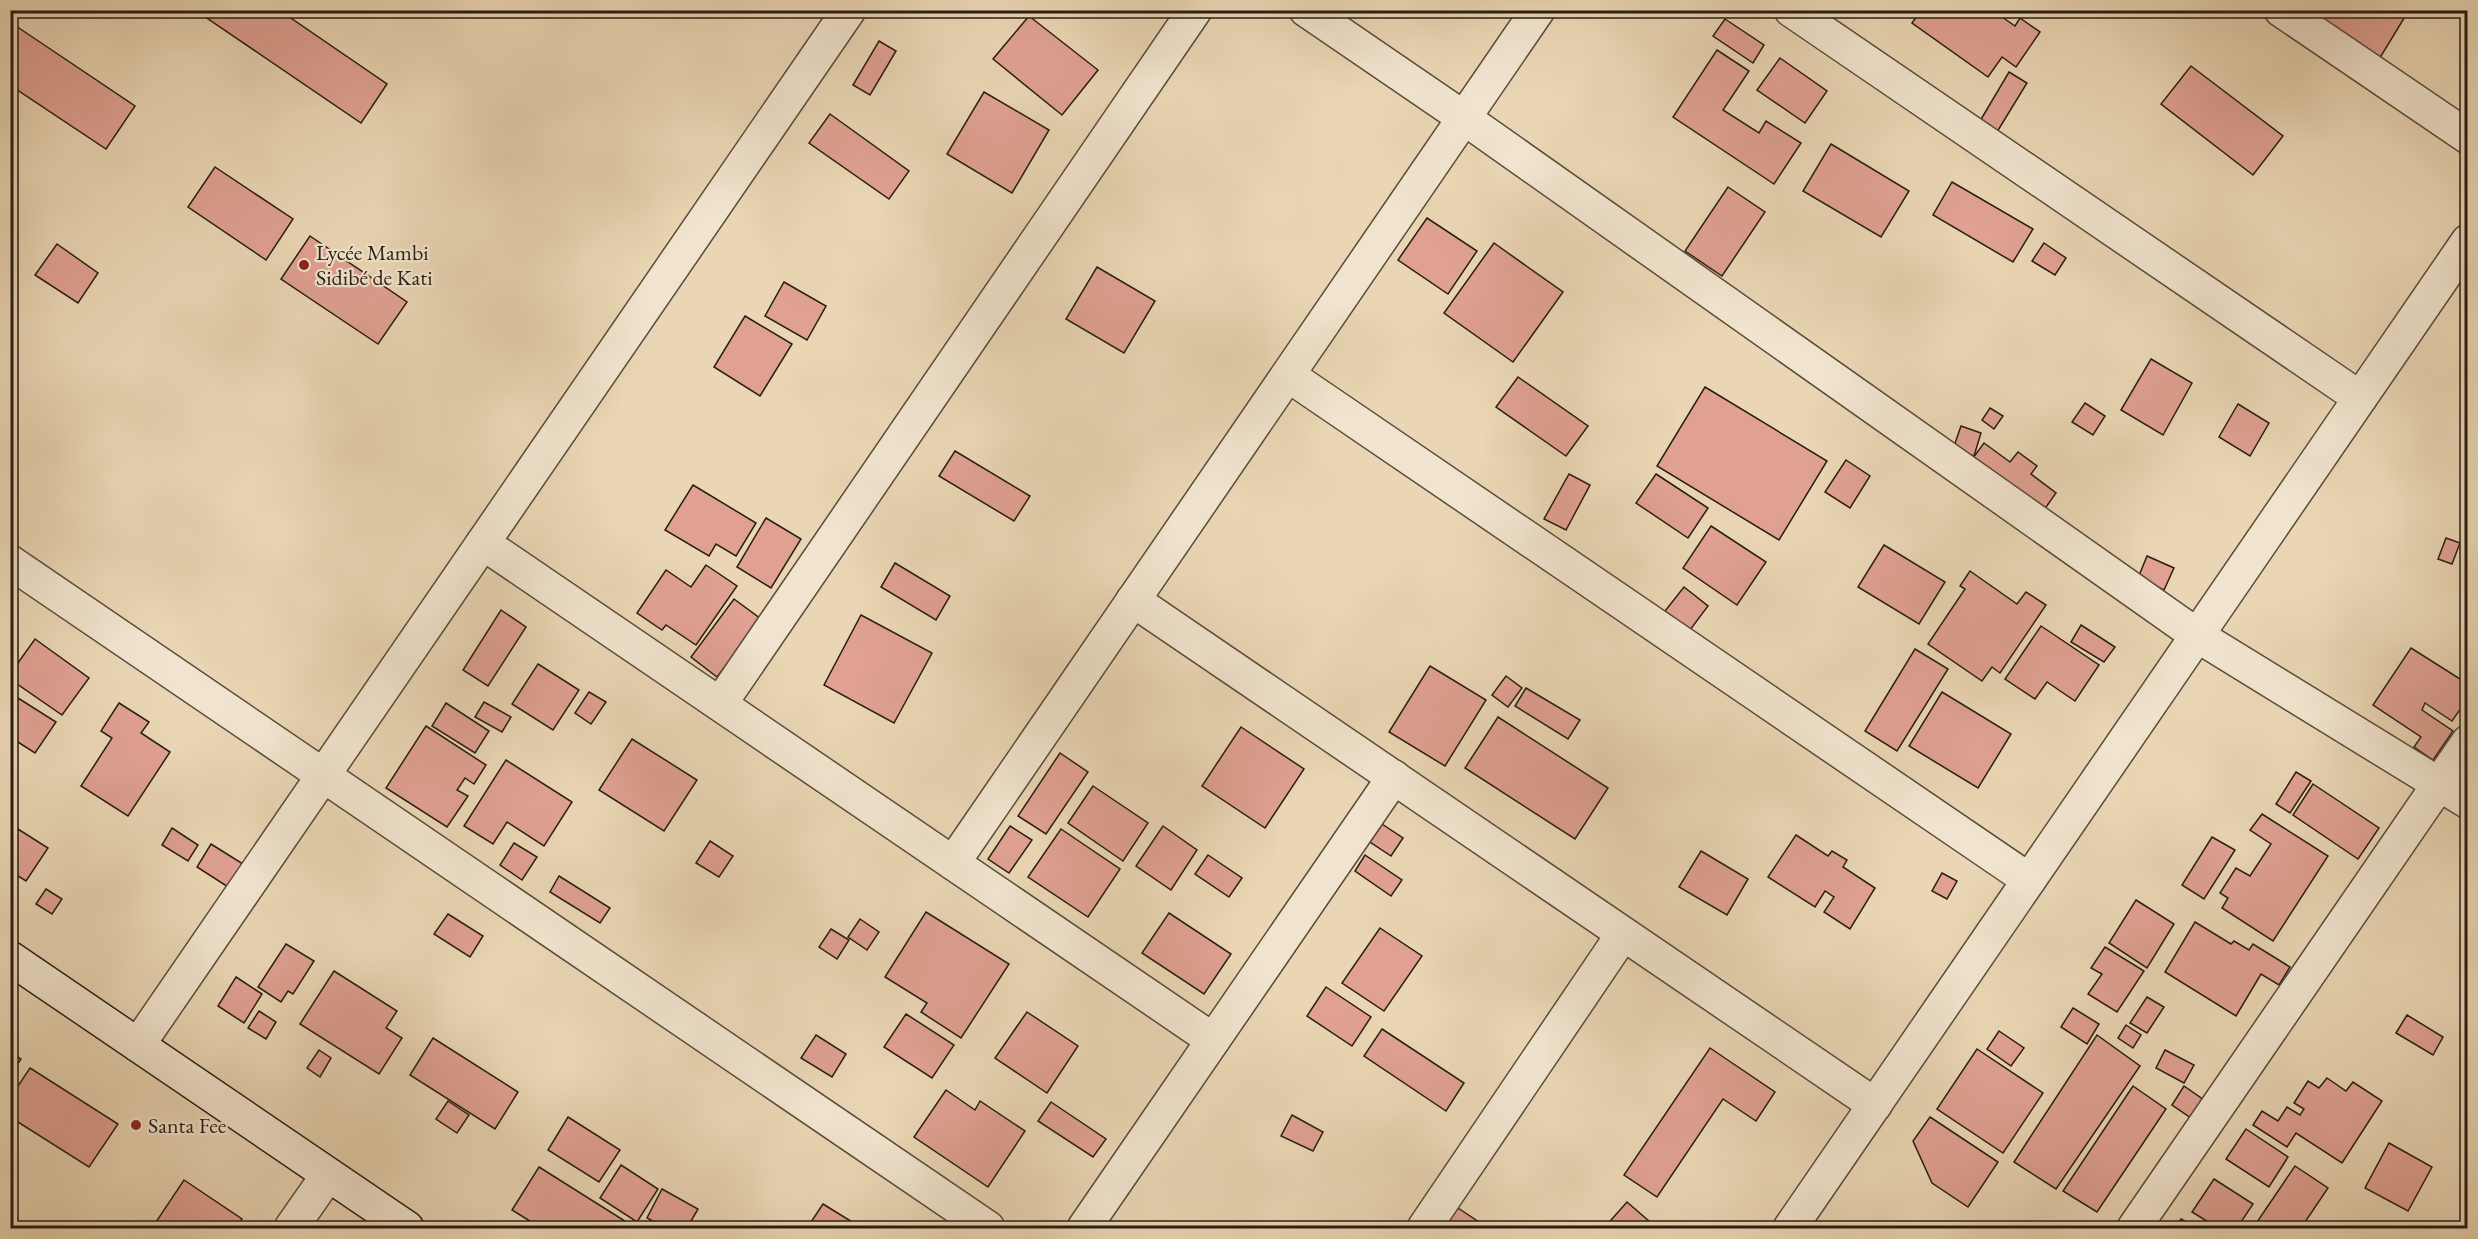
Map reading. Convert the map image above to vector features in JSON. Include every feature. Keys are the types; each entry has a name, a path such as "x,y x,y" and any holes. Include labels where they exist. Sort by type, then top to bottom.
{"street":[{"path":"138,1046 849,10"},
{"path":"720,704 1196,10"},
{"path":"1306,10 1464,118 2198,636 2468,802"},
{"path":"953,863 1538,10"},
{"path":"1791,10 2360,398"},
{"path":"2281,10 2468,137"},
{"path":"1790,1228 2468,241"},
{"path":"1288,375 2029,880"},
{"path":"483,543 1213,1040"},
{"path":"10,562 988,1228"},
{"path":"1133,600 1875,1105"},
{"path":"2134,1228 2468,742"},
{"path":"1084,1228 1394,777"},
{"path":"1424,1228 1623,934"},
{"path":"10,958 407,1228"},
{"path":"291,1228 328,1175"}],"building":[{"path":"195,10 279,10 387,84 361,123"},
{"path":"1921,10 1992,10 2015,26 2020,18 2040,32 2016,67 2002,57 1988,77 1912,23"},
{"path":"2288,10 2409,10 2375,66"},
{"path":"1029,16 1098,70 1062,115 993,59"},
{"path":"1725,19 1764,45 1753,63 1713,36"},
{"path":"10,22 135,106 106,149 10,85"},
{"path":"879,41 896,51 870,95 853,85"},
{"path":"1717,50 1749,71 1723,110 1759,133 1766,121 1801,143 1774,184 1673,117"},
{"path":"1780,58 1827,91 1805,123 1757,90"},
{"path":"2191,66 2283,136 2253,175 2161,104"},
{"path":"2009,72 2027,83 1997,132 1980,121"},
{"path":"984,92 1049,130 1012,193 947,154"},
{"path":"830,114 909,171 889,199 809,143"},
{"path":"1831,144 1909,191 1881,237 1803,191"},
{"path":"215,167 293,219 266,260 188,207"},
{"path":"1952,182 2033,229 2013,262 1933,215"},
{"path":"1728,187 1765,212 1722,276 1685,251"},
{"path":"1427,218 1477,251 1448,294 1398,260"},
{"path":"310,236 407,302 378,344 281,279"},
{"path":"1494,243 1563,292 1513,362 1444,313"},
{"path":"2044,243 2066,258 2055,275 2032,261"},
{"path":"57,244 98,273 78,303 35,275"},
{"path":"1097,267 1155,301 1124,353 1066,319"},
{"path":"784,282 826,306 807,340 765,316"},
{"path":"745,316 792,344 760,396 714,367"},
{"path":"2151,359 2192,383 2163,435 2121,410"},
{"path":"1518,377 1588,426 1566,456 1496,407"},
{"path":"1705,387 1827,461 1779,540 1657,466"},
{"path":"2085,403 2105,416 2093,435 2072,422"},
{"path":"2238,404 2269,423 2250,456 2219,437"},
{"path":"1990,408 2003,416 1994,429 1982,420"},
{"path":"1961,426 1981,433 1974,456 1953,449"},
{"path":"1984,443 2010,462 2018,452 2037,466 2031,474 2056,493 2044,510 1973,458"},
{"path":"955,451 1030,496 1014,521 939,476"},
{"path":"1846,460 1870,476 1850,508 1825,492"},
{"path":"1569,474 1590,485 1566,530 1544,519"},
{"path":"1656,474 1708,508 1688,538 1636,503"},
{"path":"693,485 756,523 736,556 716,544 709,556 665,530"},
{"path":"766,518 801,539 771,588 737,567"},
{"path":"1711,526 1766,562 1737,605 1683,568"},
{"path":"2446,538 2460,543 2452,564 2438,559"},
{"path":"1884,545 1945,582 1919,624 1858,587"},
{"path":"2147,556 2174,568 2164,590 2138,578"},
{"path":"895,563 950,596 936,620 881,587"},
{"path":"706,565 737,586 696,645 666,625 662,630 637,613 666,570 691,587"},
{"path":"1970,571 2017,604 2026,592 2046,605 2000,673 1992,667 1982,681 1928,644 1965,589 1960,586"},
{"path":"1684,587 1708,606 1690,630 1665,611"},
{"path":"734,599 761,619 717,677 691,657"},
{"path":"501,610 526,627 488,686 463,670"},
{"path":"861,615 932,653 894,723 824,685"},
{"path":"2081,625 2115,647 2104,662 2071,642"},
{"path":"2041,626 2099,665 2075,701 2047,682 2035,699 2005,679"},
{"path":"35,639 89,678 62,715 10,679 10,674"},
{"path":"2411,648 2468,684 2468,698 2452,721 2425,703 2422,710 2453,731 2433,760 2414,747 2421,737 2373,705"},
{"path":"1915,649 1948,669 1897,751 1865,731"},
{"path":"538,664 579,690 553,730 512,704"},
{"path":"1430,666 1486,700 1445,766 1389,732"},
{"path":"1506,676 1522,688 1508,707 1492,695"},
{"path":"1526,688 1580,720 1568,739 1515,706"},
{"path":"589,692 606,702 591,724 575,713"},
{"path":"1942,692 2011,734 1978,788 1909,746"},
{"path":"10,693 56,722 35,753 10,737"},
{"path":"484,702 511,717 502,732 475,717"},
{"path":"119,703 149,722 141,733 170,752 128,816 81,786 112,738 101,731"},
{"path":"446,703 489,731 475,753 432,726"},
{"path":"1498,717 1608,788 1575,839 1465,768"},
{"path":"426,726 486,765 474,784 465,778 457,790 468,796 447,827 386,788"},
{"path":"1241,727 1304,769 1265,828 1202,786"},
{"path":"632,739 697,780 664,831 599,790"},
{"path":"1060,753 1088,772 1046,834 1018,816"},
{"path":"506,760 572,802 544,846 507,822 493,844 464,826"},
{"path":"2296,772 2311,781 2290,813 2276,804"},
{"path":"2313,784 2379,828 2358,859 2293,815"},
{"path":"1093,786 1148,823 1123,861 1068,823"},
{"path":"2262,814 2328,856 2273,941 2222,908 2228,898 2220,893 2236,868 2250,876 2271,844 2250,830"},
{"path":"10,824 48,848 26,881 10,871"},
{"path":"1382,824 1403,838 1391,856 1370,842"},
{"path":"1010,826 1032,840 1009,873 988,859"},
{"path":"1163,826 1197,850 1171,890 1136,866"},
{"path":"172,828 198,845 188,861 162,845"},
{"path":"1061,829 1120,869 1088,917 1028,877"},
{"path":"1796,835 1828,856 1832,851 1847,860 1843,867 1875,888 1850,929 1824,912 1834,897 1825,891 1815,907 1768,877"},
{"path":"2212,837 2235,850 2204,899 2182,885"},
{"path":"710,841 733,856 719,877 696,863"},
{"path":"514,843 537,857 522,880 500,865"},
{"path":"211,844 243,864 228,887 197,867"},
{"path":"1701,851 1748,879 1727,915 1679,887"},
{"path":"1208,855 1242,878 1229,897 1195,874"},
{"path":"1365,855 1402,880 1391,896 1355,871"},
{"path":"1942,873 1957,881 1947,899 1932,891"},
{"path":"559,876 610,908 600,923 550,892"},
{"path":"46,889 62,899 52,914 36,904"},
{"path":"2136,900 2174,924 2147,968 2109,943"},
{"path":"926,912 1009,964 961,1038 921,1012 927,1003 885,977"},
{"path":"1169,913 1231,954 1204,994 1142,953"},
{"path":"448,914 483,936 470,957 434,934"},
{"path":"860,919 879,932 867,950 848,937"},
{"path":"2195,922 2231,944 2234,941 2249,950 2253,944 2290,967 2279,985 2261,974 2236,1016 2165,972"},
{"path":"1380,928 1422,956 1384,1011 1342,983"},
{"path":"831,929 849,940 837,959 819,947"},
{"path":"286,944 314,961 293,994 288,991 281,1002 258,987"},
{"path":"2105,947 2144,971 2117,1012 2088,994 2102,974 2091,968"},
{"path":"334,971 397,1011 386,1028 402,1038 379,1074 300,1024"},
{"path":"236,977 262,994 244,1023 218,1006"},
{"path":"1326,987 1371,1017 1352,1046 1307,1016"},
{"path":"2147,997 2164,1007 2147,1033 2130,1023"},
{"path":"2073,1008 2099,1024 2087,1044 2061,1027"},
{"path":"259,1011 276,1022 266,1039 248,1028"},
{"path":"1027,1012 1078,1046 1047,1093 995,1058"},
{"path":"906,1014 954,1045 932,1078 884,1047"},
{"path":"2407,1015 2443,1037 2433,1055 2396,1033"},
{"path":"2126,1025 2141,1035 2133,1048 2118,1038"},
{"path":"1382,1029 1464,1083 1446,1111 1364,1056"},
{"path":"1999,1031 2024,1048 2011,1066 1987,1049"},
{"path":"816,1035 846,1054 832,1077 801,1058"},
{"path":"2097,1035 2140,1066 2056,1189 2014,1162"},
{"path":"433,1038 518,1092 495,1129 410,1075"},
{"path":"1710,1048 1775,1092 1756,1121 1723,1099 1657,1197 1624,1175"},
{"path":"1977,1049 2043,1093 2003,1153 1937,1109"},
{"path":"319,1050 331,1058 320,1077 307,1068"},
{"path":"2165,1050 2194,1065 2184,1083 2156,1068"},
{"path":"10,1052 21,1059 10,1075"},
{"path":"30,1068 118,1124 89,1167 10,1117 10,1098"},
{"path":"2327,1078 2346,1091 2353,1082 2382,1101 2342,1163 2296,1133 2287,1147 2253,1125 2262,1111 2278,1121 2287,1107 2300,1115 2304,1109 2294,1103 2308,1081 2319,1088"},
{"path":"2133,1086 2166,1109 2097,1212 2063,1191"},
{"path":"2184,1086 2204,1100 2191,1118 2172,1105"},
{"path":"946,1090 975,1110 980,1101 1025,1131 988,1187 914,1137"},
{"path":"448,1101 469,1115 457,1133 436,1119"},
{"path":"1051,1102 1106,1139 1093,1157 1038,1121"},
{"path":"1292,1115 1323,1132 1313,1151 1281,1136"},
{"path":"568,1117 620,1150 599,1182 548,1150"},
{"path":"1930,1117 1998,1162 1968,1207 1932,1183 1913,1141"},
{"path":"2246,1129 2288,1157 2269,1187 2226,1159"},
{"path":"2389,1143 2432,1167 2408,1211 2365,1188"},
{"path":"621,1165 658,1189 637,1222 600,1198"},
{"path":"2295,1166 2328,1188 2301,1228 2253,1228"},
{"path":"539,1167 636,1228 541,1228 512,1210"},
{"path":"2214,1179 2253,1204 2237,1228 2218,1228 2192,1212"},
{"path":"184,1180 242,1219 235,1228 152,1228"},
{"path":"662,1189 698,1209 687,1228 666,1228 647,1218"},
{"path":"1627,1202 1657,1228 1604,1228"},
{"path":"823,1204 862,1228 807,1228"},
{"path":"1458,1208 1488,1228 1444,1228"},
{"path":"2181,1219 2197,1228 2175,1228"}],"place":[{"name":"Lycée Mambi Sidibé de Kati","path":"304,265"},
{"name":"Santa Fee","path":"136,1125"}]}
